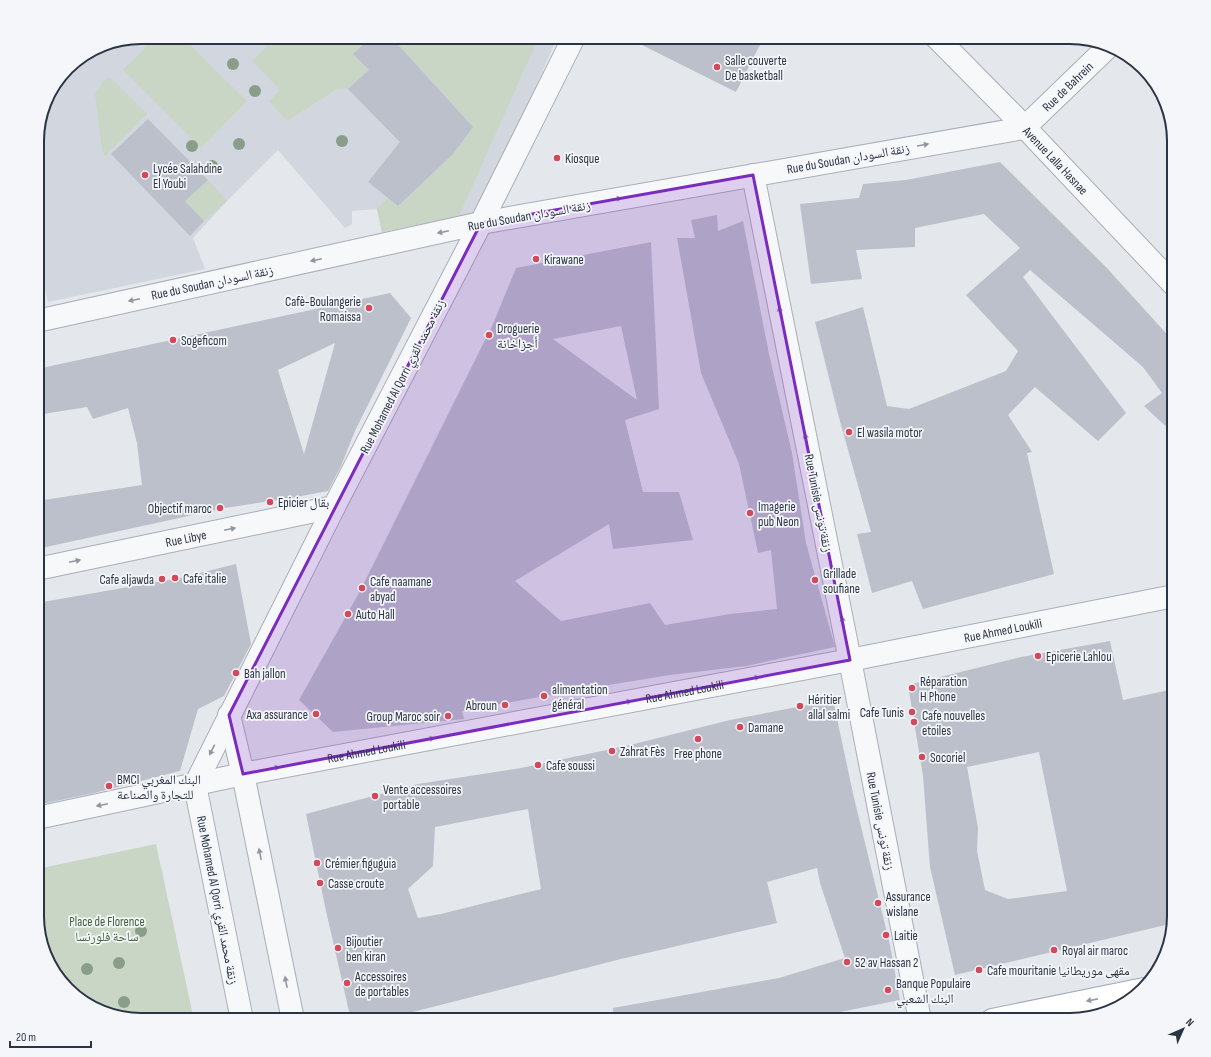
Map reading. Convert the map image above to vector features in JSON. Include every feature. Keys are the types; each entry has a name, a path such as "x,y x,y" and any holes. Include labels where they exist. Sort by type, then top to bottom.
{"main road":[{"path":"1026,1013 1131,992"}],"street":[{"name":"Rue Mohamed Al Qorri زنقة محمد القري","path":"241,1013 195,785 334,507 481,223 570,44"},
{"name":"Avenue Lalla Hasnae","path":"943,44 1167,277"},
{"name":"Rue de Bahrein","path":"1024,128 1105,50"},
{"name":"Rue du Soudan زنقة السودان","path":"44,319 481,223 1024,128"},
{"name":"Rue Tunisie زنقة تونس","path":"753,175 919,1013"},
{"name":"Rue Libye","path":"44,568 334,507"},
{"name":"Rue Ahmed Loukili","path":"44,817 243,774 850,660 1167,597"},
{"path":"229,715 243,774 292,1013"}],"highlighted area":[{"path":"753,175 850,660 243,774 229,715 481,223"}],"shaded area":[{"name":"Lycée Salahdine El Youbi","path":"141,44 554,44 484,212 382,232 377,209 352,211 352,224 345,228 278,150 227,201 193,238 205,269 48,302 44,283 44,135 47,116 57,92 64,82 72,72 92,57 116,47"}],"green space":[{"path":"149,44 189,44 247,101 201,148 123,70"},
{"path":"270,44 364,44 353,54 369,70 348,89 337,89 287,121 269,101 280,90 252,61"},
{"path":"397,44 536,44 459,216 382,232 377,209 388,198 398,206 453,154 473,127"},
{"path":"110,77 147,114 105,156 102,149 95,94 103,81"},
{"path":"208,180 227,201 204,221 185,201"},
{"name":"Place de Florence ساحة فلورنسا","path":"156,844 192,1013 135,1013 116,1010 92,1000 72,985 57,965 47,941 44,922 44,868"},
{"path":"1126,995 1107,1006 1095,1010 1076,1013 1039,1013"}],"building":[{"path":"364,44 397,44 473,127 453,154 398,206 368,182 400,142 348,89 369,70 353,54"},
{"name":"Salle couverte De basketball","path":"640,44 760,44 736,92"},
{"path":"148,119 208,180 185,201 204,221 190,236 111,154"},
{"path":"1000,162 1106,267 1167,334 1167,427 1144,406 1162,393 1143,367 1030,270 1023,277 1126,413 1098,441 1035,387 1008,415 1032,452 1027,453 1054,574 923,609 912,581 872,593 857,534 871,532 838,414 815,322 863,307 887,406 909,409 1006,371 1018,351 966,295 1020,248 984,214 915,228 915,247 856,250 862,279 811,284 800,204 859,198 863,184 906,180"},
{"path":"717,215 718,231 743,221 769,354 792,453 806,543 835,647 746,666 670,675 462,711 464,719 333,732 299,700 360,591 493,324 516,268 651,242 659,409 625,420 643,492 679,492 693,540 613,549 609,524 515,581 561,621 650,603 665,625 730,614 777,609 771,550 758,553 739,464 701,373 677,238 695,238 691,220","holes":["621,326 637,400 553,339"]},
{"path":"390,293 411,318 355,431 341,466 328,491 225,508 44,547 44,500 142,485 137,443 128,408 93,419 87,407 44,414 44,367","holes":["335,343 304,454 278,370"]},
{"path":"236,564 251,644 224,696 198,709 180,771 94,793 44,804 44,602 180,578"},
{"path":"1110,641 1123,700 1167,691 1166,925 955,975 930,867 923,776 908,685 1021,657","holes":["1039,752 1067,891 1008,899 985,890 977,851 978,828 967,767"]},
{"path":"833,700 854,798 890,945 900,1000 835,1013 613,1013 613,1008 779,978 845,958 820,883 817,868 767,882 777,923 621,959 409,1013 349,1013 306,814 418,784 521,768 630,745 730,720","holes":["528,809 541,889 441,914 418,918 408,889 433,866 435,827"]}],"place":[{"name":"Salle couverte De basketball","path":"717,67"},
{"name":"Kiosque","path":"557,158"},
{"name":"Lycée Salahdine El Youbi","path":"145,175"},
{"name":"Kirawane","path":"536,259"},
{"name":"Cafè-Boulangerie Romaissa","path":"369,308"},
{"name":"Droguerie أجزاخانة","path":"489,335"},
{"name":"Sogeficom","path":"173,340"},
{"name":"El wasila motor","path":"849,432"},
{"name":"Epicier بقال","path":"270,502"},
{"name":"Objectif maroc","path":"220,508"},
{"name":"Imagerie pub Neon","path":"750,513"},
{"name":"Cafe italie","path":"175,578"},
{"name":"Cafe aljawda","path":"162,579"},
{"name":"Grillade soufiane","path":"815,580"},
{"name":"Cafe naamane abyad","path":"362,588"},
{"name":"Auto Hall","path":"348,614"},
{"name":"Epicerie Lahlou","path":"1038,656"},
{"name":"Bah jallon","path":"236,673"},
{"name":"Réparation H Phone","path":"912,688"},
{"name":"alimentation général","path":"544,696"},
{"name":"Abroun","path":"505,705"},
{"name":"Héritier allal salmi","path":"800,706"},
{"name":"Cafe Tunis","path":"912,712"},
{"name":"Axa assurance","path":"316,714"},
{"name":"Group Maroc soir","path":"448,716"},
{"name":"Cafe nouvelles etoiles","path":"914,722"},
{"name":"Damane","path":"740,727"},
{"name":"Free phone","path":"698,739"},
{"name":"Zahrat Fès","path":"612,751"},
{"name":"Socoriel","path":"922,757"},
{"name":"Cafe soussi","path":"538,765"},
{"name":"BMCI البنك المغربي للتجارة والصناعة","path":"109,786"},
{"name":"Vente accessoires portable","path":"375,796"},
{"name":"Crémier figuguia","path":"317,863"},
{"name":"Casse croute","path":"320,883"},
{"name":"Assurance wislane","path":"878,903"},
{"name":"Laitie","path":"886,935"},
{"name":"Bijoutier ben kiran","path":"338,948"},
{"name":"Royal air maroc","path":"1054,950"},
{"name":"52 av Hassan 2","path":"847,962"},
{"name":"Cafe mouritanie مقهى موريطانيا","path":"979,970"},
{"name":"Accessoires de portables","path":"347,983"},
{"name":"Banque Populaire البنك الشعبي","path":"888,990"}]}
